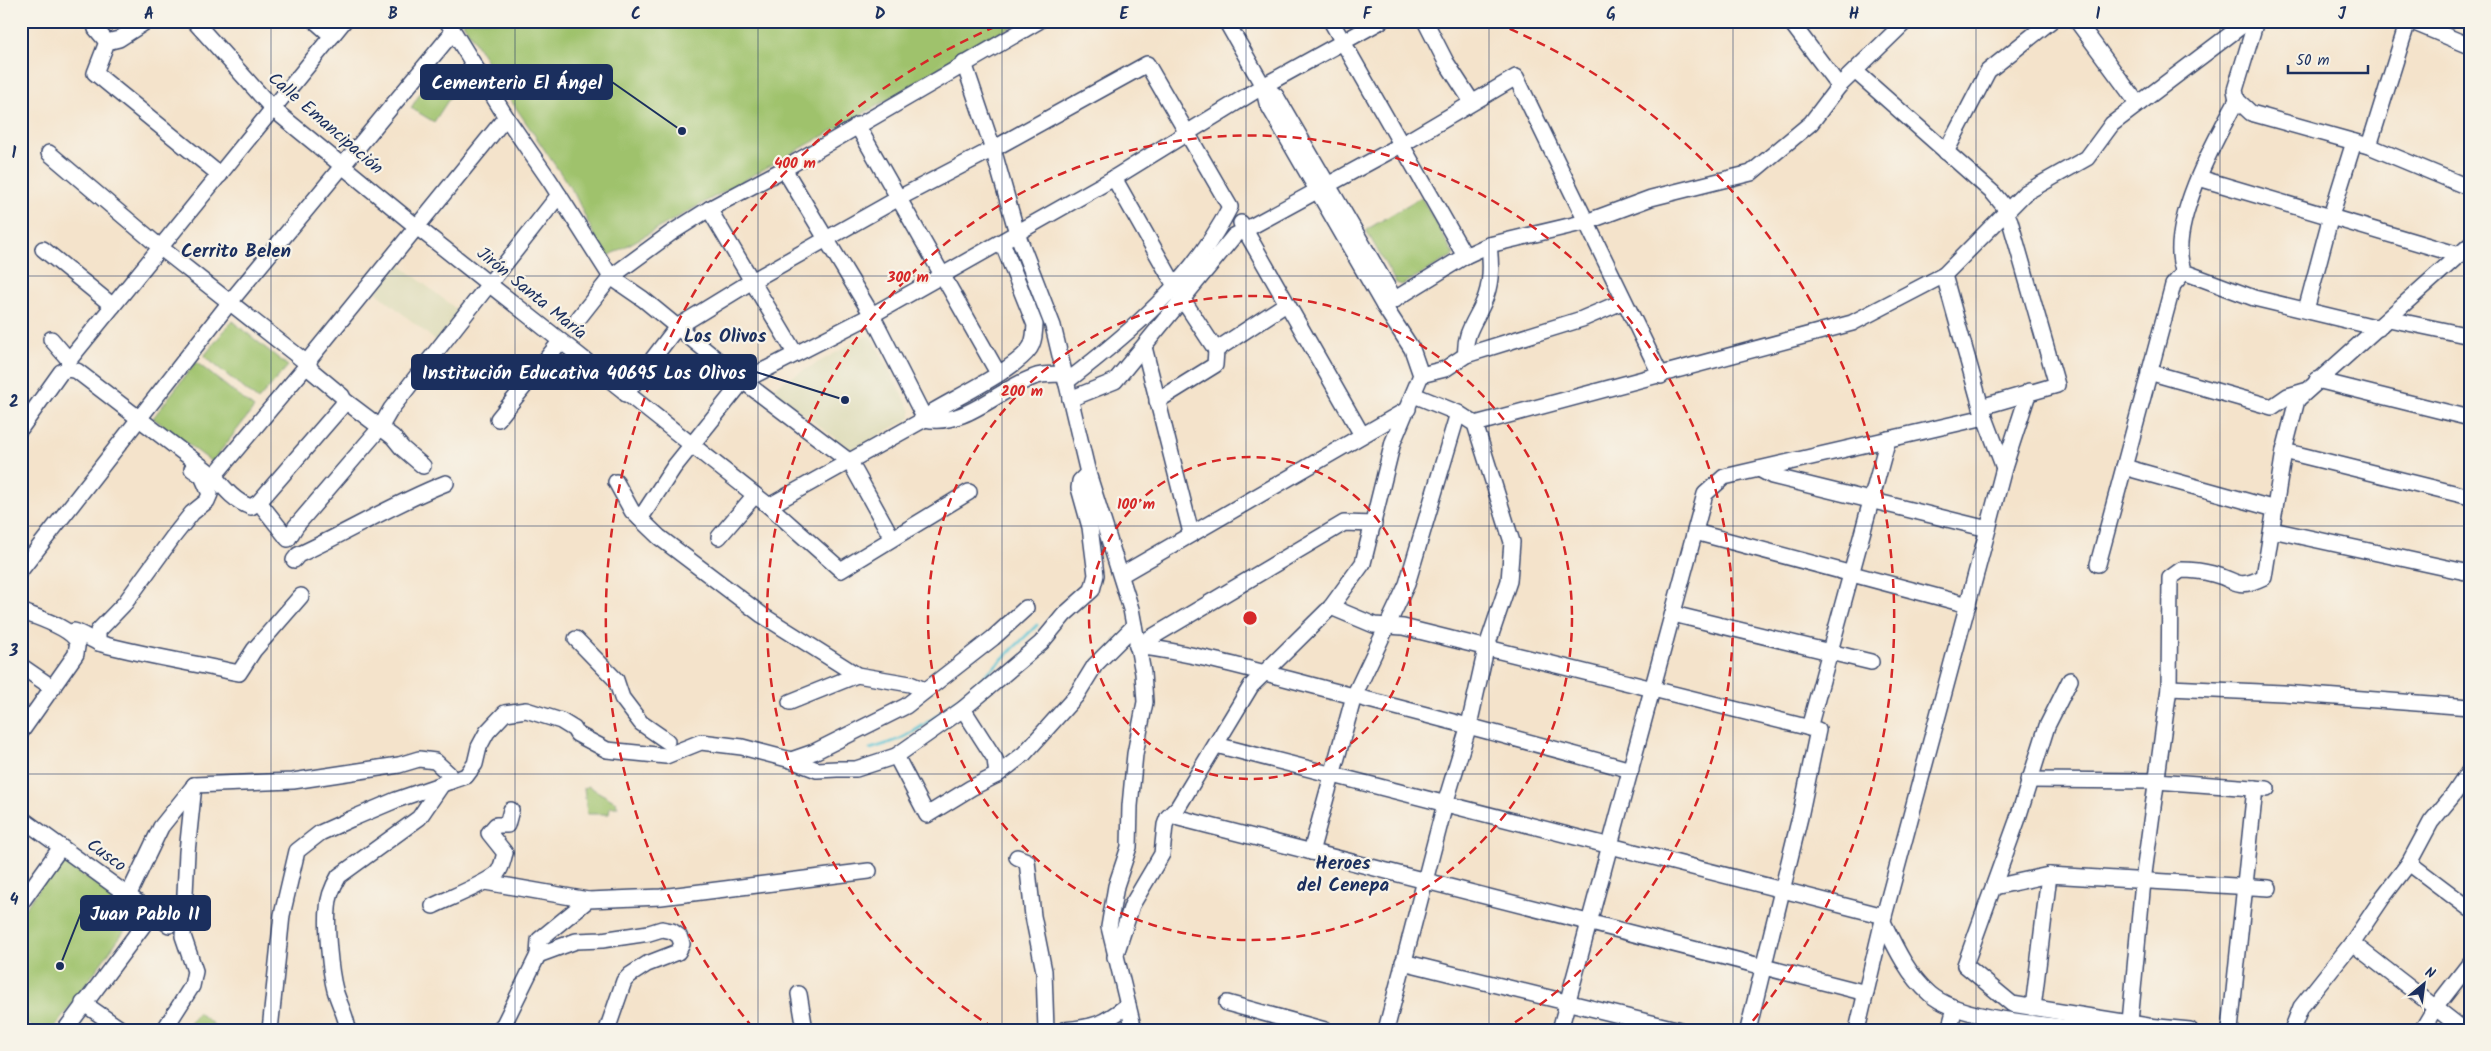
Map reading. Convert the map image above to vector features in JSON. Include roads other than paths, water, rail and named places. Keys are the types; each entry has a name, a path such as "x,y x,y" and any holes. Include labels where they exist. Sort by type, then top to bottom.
{"street":[{"path":"94,21 96,29 107,42"},
{"path":"107,42 119,39 147,21"},
{"name":"Calle Emancipación","path":"194,21 273,109 417,227"},
{"path":"315,21 332,36"},
{"path":"21,428 61,372 69,365 114,306 344,21"},
{"path":"578,319 612,277 642,253 708,209 784,169 1039,21"},
{"path":"1226,21 1263,86 1267,103 1323,187"},
{"path":"1331,21 1465,256"},
{"path":"640,519 674,467 743,381 872,315 1002,242 1114,178 1263,86 1381,21"},
{"path":"1425,21 1446,62 1472,102"},
{"path":"1790,21 1839,86"},
{"path":"1389,303 1465,256 1489,245 1586,222 1651,198 1752,173 1811,123 1839,86 1906,21"},
{"path":"1946,152 1988,71 2051,21"},
{"path":"2077,21 2138,104"},
{"path":"1475,424 1852,324 1944,276 2005,211 2025,193 2087,158 2112,124 2248,21"},
{"path":"2256,21 2235,90 2237,100 2251,113 2370,146 2470,188"},
{"path":"2370,146 2409,21 2470,46"},
{"path":"21,570 230,302 343,167 450,27 506,118 612,277 643,299 743,381 850,462 892,538 969,492"},
{"path":"107,42 95,74 220,175"},
{"path":"964,63 993,149 1017,233 1052,326 1088,473 1121,575 1134,626 1143,673 1145,702 1135,754 1130,806 1129,847 1116,886 1109,927 1134,1030"},
{"path":"626,394 677,328 752,282 899,198 993,149 1147,64 1230,207 1179,294 1144,347 1115,381 1068,388 1033,377 961,415 938,422 925,419"},
{"path":"1560,1030 1705,494 1724,477 1888,439 1983,412 2029,392 2057,384 2010,221 2005,211 1993,193 1855,71"},
{"path":"1068,388 1123,338 1179,294 1243,226 1323,187 1401,145 1516,77 1660,376"},
{"path":"1115,957 1132,905 1162,854 1165,825 1168,817 1178,807 1250,686 1331,607 1363,563 1393,442 1421,375 1412,349 1389,303 1323,187 1276,96 1263,86"},
{"path":"2237,100 2216,138 2184,217 2180,238 2181,265 2184,272 2254,298 2306,310 2384,324 2470,336"},
{"path":"214,476 308,364 311,357 506,118"},
{"path":"857,125 998,373"},
{"path":"2306,310 2331,216 2354,142"},
{"path":"49,153 161,248 308,364 312,372 342,396 344,400 394,437 402,448 423,466"},
{"path":"784,169 825,240 872,315 925,419"},
{"path":"1114,178 1179,294 1216,350 1215,365 1157,401"},
{"path":"2199,178 2331,216 2464,250"},
{"path":"259,502 288,539 296,526 380,428 391,409 559,195"},
{"path":"708,209 795,353"},
{"path":"1243,226 1362,435"},
{"name":"Jirón Santa María","path":"417,227 560,342 770,506 841,570 892,538"},
{"path":"770,506 925,419 934,411 998,373 1024,354 1034,340 1034,325 1002,242"},
{"path":"1466,354 1464,340 1486,296 1490,275 1489,245"},
{"path":"43,249 114,306"},
{"path":"2130,1022 2143,880 2169,688 2170,578 2181,570 2214,574 2236,584 2253,582 2264,577 2284,452 2297,400 2317,380 2384,324 2464,250"},
{"path":"2098,564 2173,285 2184,272"},
{"path":"1944,276 1983,412 2004,468"},
{"path":"1421,375 1445,369 1466,354 1582,319 1624,301"},
{"path":"1216,350 1286,304"},
{"path":"51,339 69,365 214,476 228,493 244,505 251,506 259,502 342,406 344,400"},
{"path":"498,419 560,342"},
{"path":"1144,347 1191,533"},
{"path":"2149,372 2272,408 2288,396 2305,391"},
{"path":"2317,380 2470,418"},
{"path":"1858,1030 1884,920 2004,468 2029,392"},
{"path":"1386,1030 1445,804 1469,725 1486,649 1509,581 1512,542 1475,424 1458,413 1414,395"},
{"path":"1121,575 1408,409"},
{"path":"1311,852 1354,696 1410,575 1458,413"},
{"path":"1809,728 1888,439"},
{"path":"2284,452 2470,497"},
{"path":"98,643 98,631 125,603 192,513 207,501 210,494 202,476 190,466 192,460"},
{"path":"2124,467 2275,509"},
{"path":"1759,469 1772,476 1988,529"},
{"path":"270,1030 282,915 297,851 320,833 448,779 466,776 471,772 487,732 505,713 526,710 561,721 574,729 577,734 607,750 630,751 654,757 666,756 701,742 742,746 792,760 817,770 856,768 896,756 963,709 1041,644 1064,615 1092,590 1096,575 1090,527 1078,488 1080,481 1088,473"},
{"path":"616,482 632,511 659,537 762,615 857,676 910,684 925,690"},
{"path":"294,560 298,555 336,538 382,512 446,483"},
{"path":"719,537 755,495"},
{"path":"1137,646 1344,523 1374,524"},
{"path":"2272,530 2470,573"},
{"path":"1695,532 1968,605"},
{"path":"70,633 74,631 98,643 239,673 254,650 301,596"},
{"path":"1331,607 1374,625 1388,625 1538,660 1818,730 1800,817 1748,1030"},
{"path":"792,760 814,752 906,706 993,638 1026,608"},
{"path":"21,612 70,633 77,643 76,654 21,732"},
{"path":"1673,614 1871,662"},
{"path":"896,756 927,815 971,788 997,776 1024,754 1076,696 1095,665 1134,626"},
{"path":"576,639 616,680 622,698 641,723 658,737 667,741"},
{"path":"1137,646 1263,673 1469,725 1630,770"},
{"path":"21,666 53,688"},
{"path":"790,702 857,676"},
{"path":"2070,680 2047,726 2028,780 2017,821 1965,965 2012,1004 2130,1022 2148,1028 2190,1030"},
{"path":"2169,688 2283,694 2470,708"},
{"path":"963,709 995,759 997,776"},
{"path":"1216,746 1781,890 1884,920"},
{"path":"194,785 293,782 399,765 419,759 435,761 448,779"},
{"path":"2292,1030 2301,1007 2352,943 2383,897 2410,863 2431,822 2468,777"},
{"path":"348,1030 346,1016 335,989 329,944 328,908 332,889 339,876 419,818 448,779"},
{"path":"2028,780 2156,781 2261,789 2243,886 2230,1030"},
{"path":"128,896 161,828 194,785"},
{"path":"164,1030 192,986 195,971 183,936 187,852 194,785"},
{"path":"433,906 462,890 485,882 499,871 505,853 490,833 496,825 507,825 511,810"},
{"name":"Cusco","path":"21,818 169,925"},
{"path":"1179,818 1424,882 1866,993"},
{"path":"21,903 61,847"},
{"path":"1017,857 1027,861 1033,916 1044,972 1046,1030"},
{"path":"2410,863 2470,909"},
{"path":"485,882 588,900 661,897 869,871"},
{"path":"1994,887 2049,875 2269,888"},
{"path":"2033,1008 2049,875"},
{"path":"498,1030 504,1024 538,955 539,940 588,900"},
{"path":"65,1030 83,1003 148,919 150,911"},
{"path":"1884,920 1900,957 1921,984 1930,994 1955,1008 1986,1016 2089,1030"},
{"path":"538,955 552,948 576,941 602,940 662,929 672,931 679,936 682,944 678,952 636,969 624,981 607,1030"},
{"path":"2352,943 2464,1030"},
{"path":"1403,962 1680,1030"},
{"path":"2422,1030 2435,1008 2470,963"},
{"path":"799,994 805,1030"},
{"path":"83,1003 122,1030"},
{"path":"1227,1003 1325,1030"},
{"path":"1986,1016 1990,1010 2008,1009 2012,1004"},
{"path":"1064,1030 1094,1027 1107,1021 1128,1005"},
{"path":"1949,1030 1955,1008"}],"waterway":[{"path":"870,749 906,736 941,713 975,685 1037,625"}],"place":[{"name":"Cementerio El Ángel","path":"682,131"},
{"name":"Institución Educativa 40695 Los Olivos","path":"845,400"},
{"name":"Juan Pablo II","path":"60,966"}],"district":[{"name":"Cerrito Belen","path":"236,252"},
{"name":"Los Olivos","path":"725,337"},
{"name":"Heroes del Cenepa","path":"1343,875"}]}
